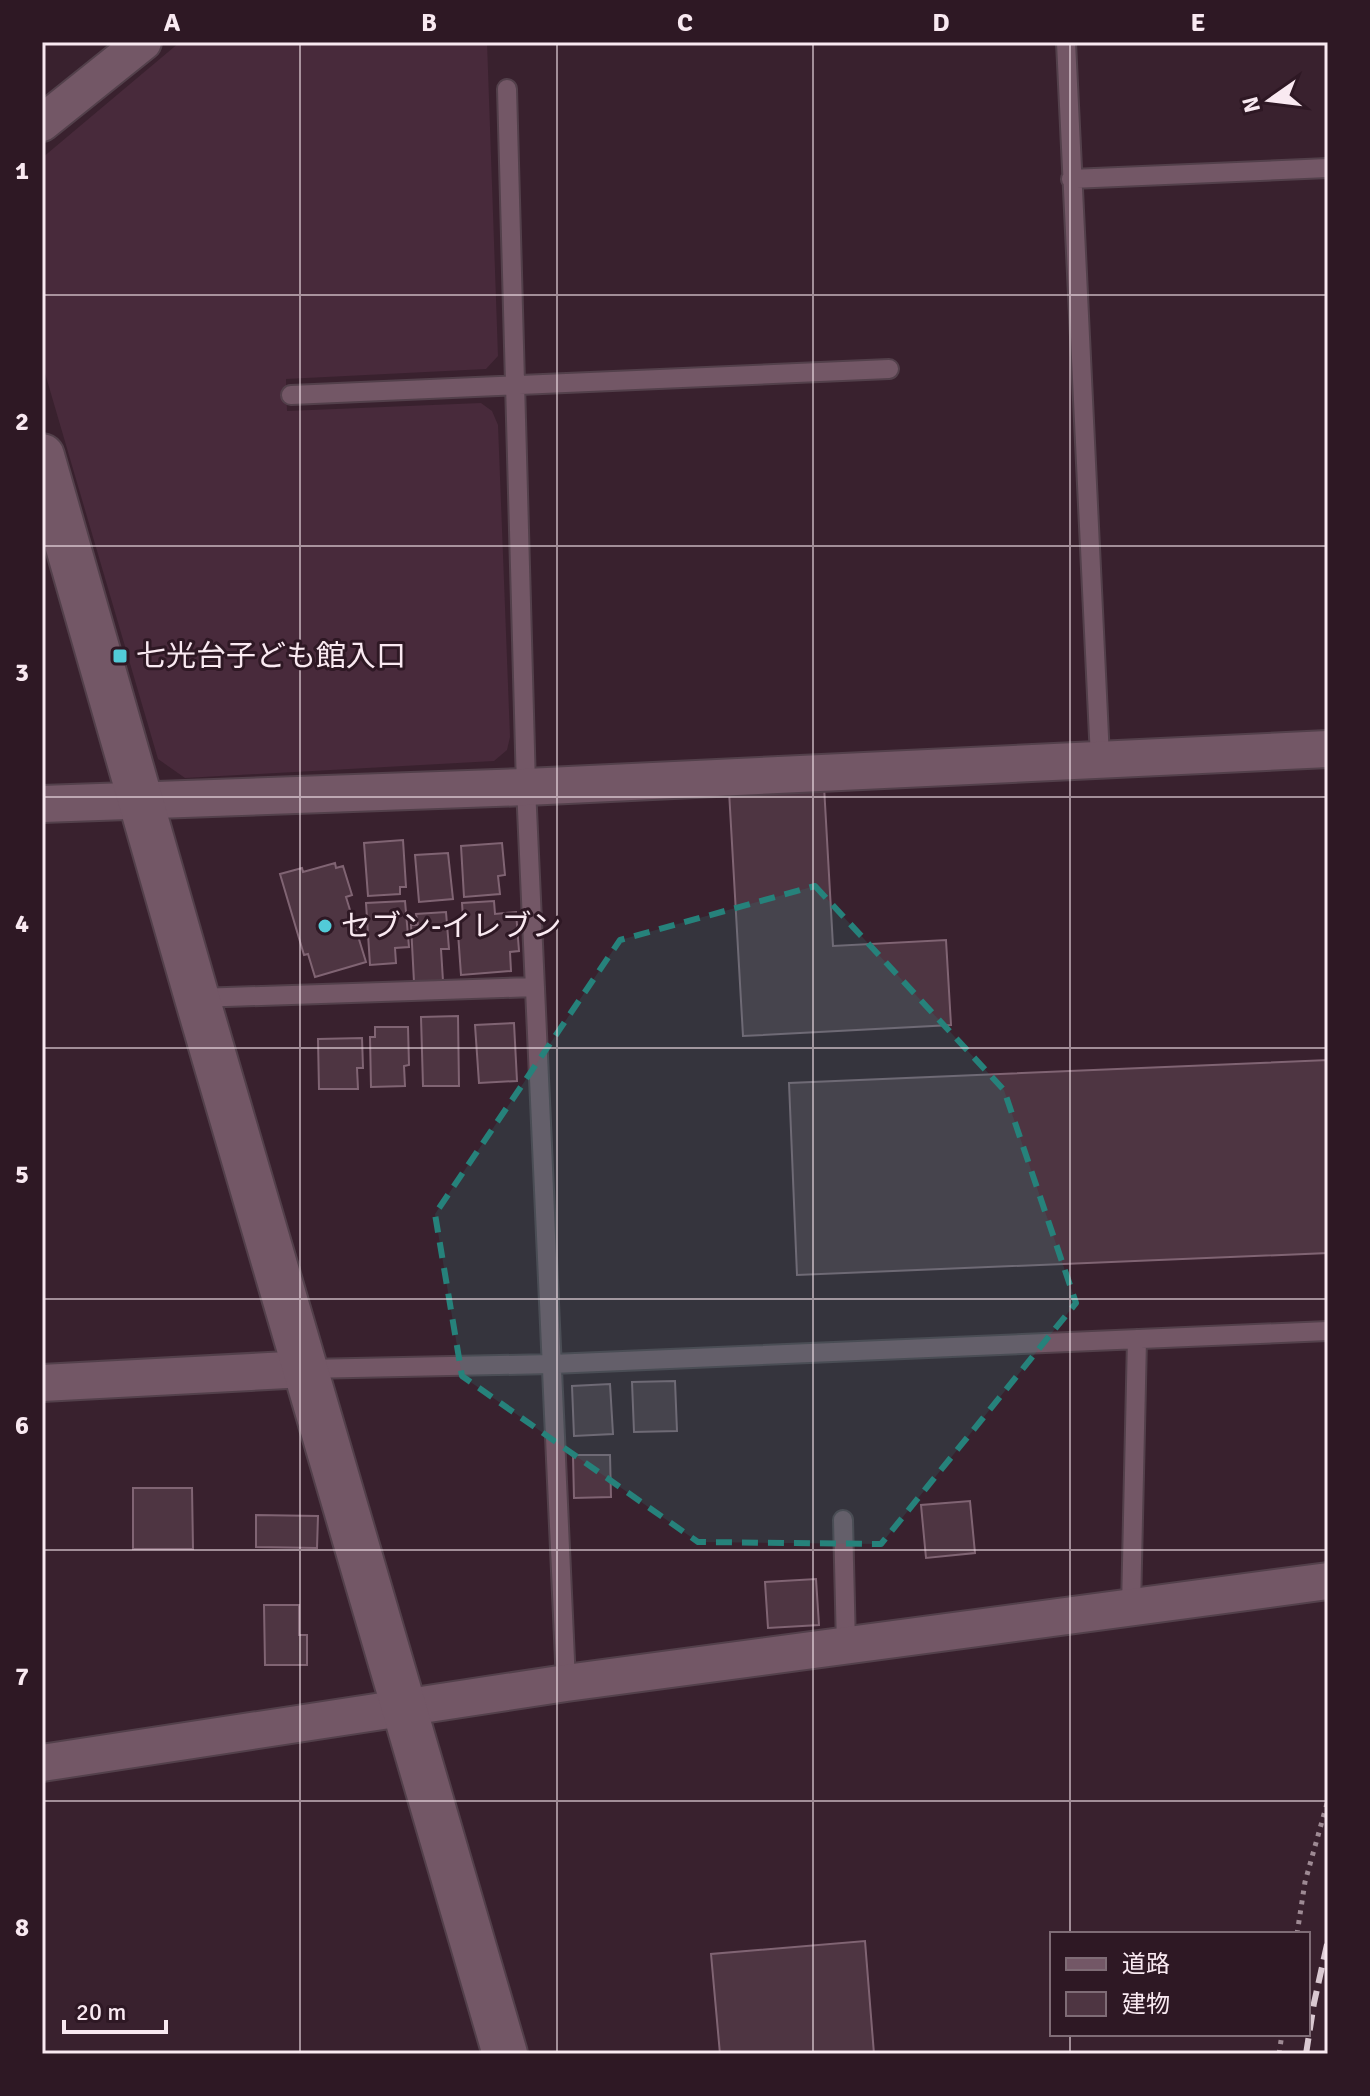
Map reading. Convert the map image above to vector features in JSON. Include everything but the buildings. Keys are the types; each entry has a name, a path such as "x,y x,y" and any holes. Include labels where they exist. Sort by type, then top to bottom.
{"street":[{"path":"42,123 143,42"},
{"path":"42,456 505,2054"},
{"path":"42,804 526,787 1328,749"},
{"path":"42,1383 306,1369"},
{"path":"42,1763 566,1683 1328,1581"}],"lane":[{"path":"1066,42 1100,758"},
{"path":"507,89 526,787 566,1683"},
{"path":"1071,179 1328,168"},
{"path":"291,395 889,369"},
{"path":"197,998 535,987"},
{"path":"306,1369 552,1364 1328,1331"},
{"path":"1131,1608 1137,1339"},
{"path":"843,1520 846,1646"}],"path":[{"path":"1297,1932 1305,1882 1328,1800"}],"highlighted area":[{"path":"815,886 1004,1090 1076,1303 881,1544 698,1542 462,1376 435,1214 620,940"}],"shaded area":[{"path":"180,42 487,42 498,356 486,369 286,379 287,411 481,403 492,411 498,425 510,737 507,750 494,761 185,778 158,759 42,363 42,158"}],"railway":[{"path":"1310,2028 1328,1940"},
{"path":"1306,2054 1309,2036"}],"place":[{"name":"七光台子ども館入口","path":"120,656"},
{"name":"セブン-イレブン","path":"325,926"}]}
